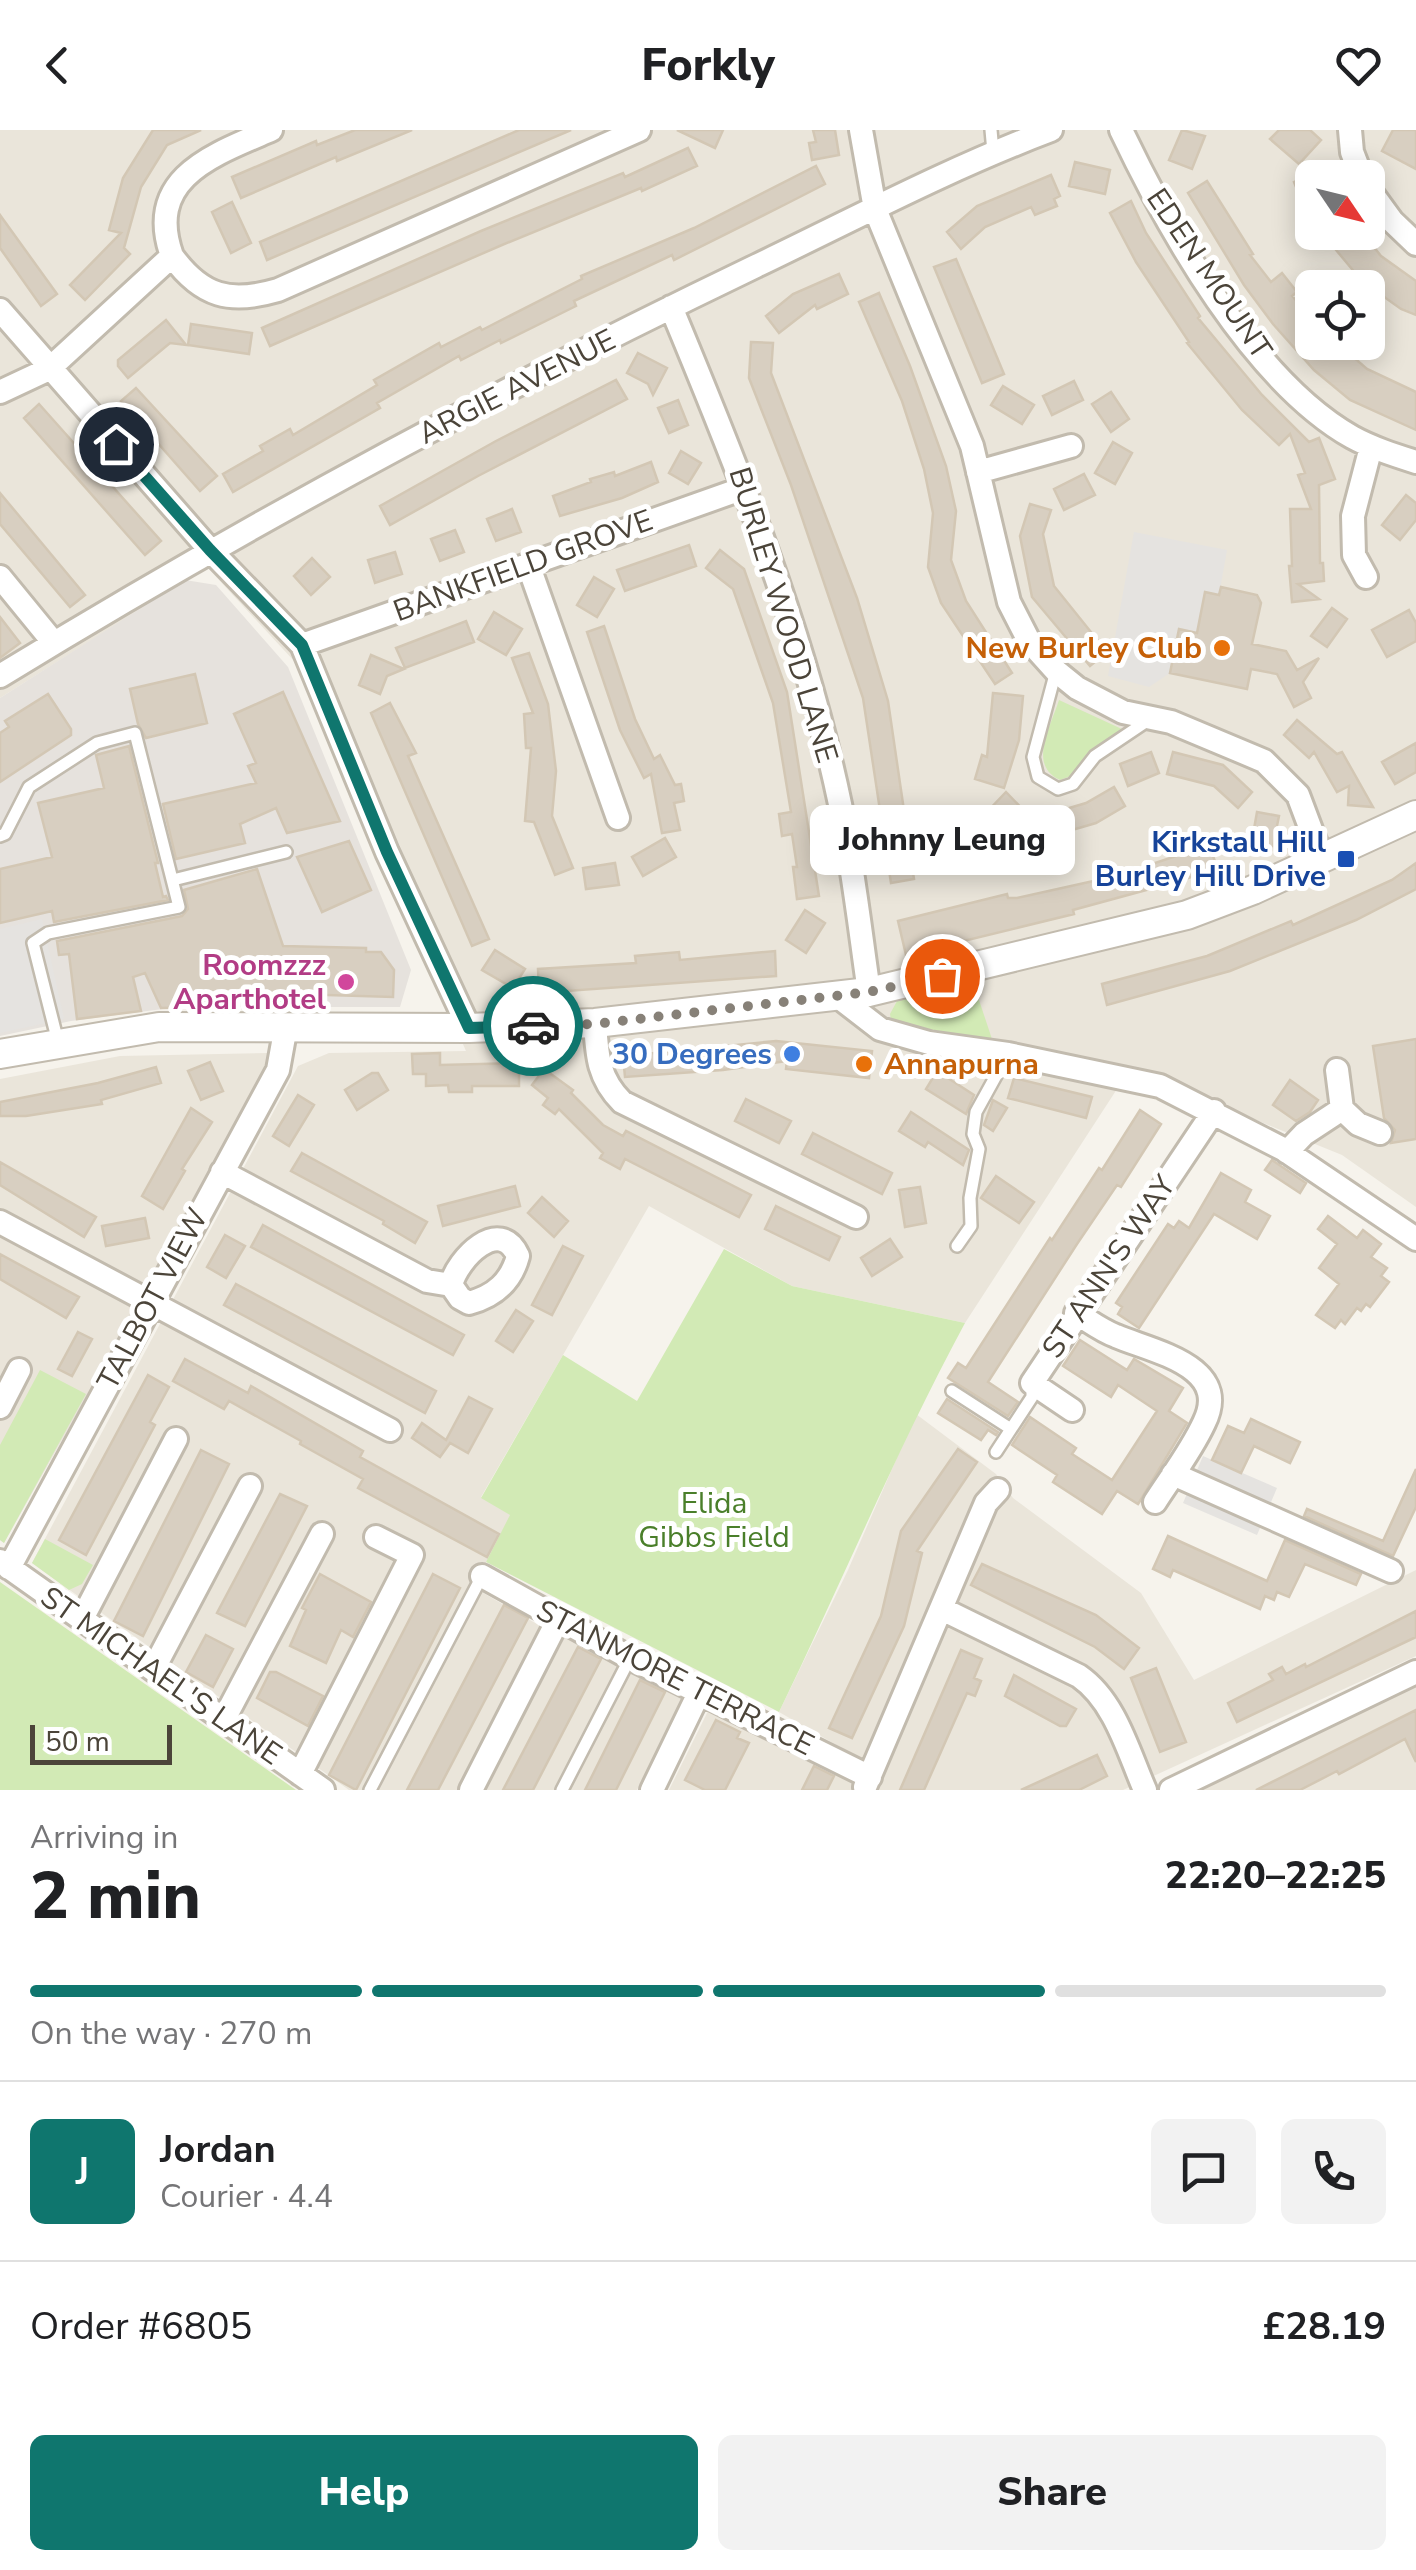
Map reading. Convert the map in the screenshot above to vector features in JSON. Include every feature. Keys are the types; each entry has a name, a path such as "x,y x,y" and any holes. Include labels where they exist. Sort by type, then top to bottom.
{"street":[{"path":"271,130 207,158 189,172 169,197 164,220 172,256 201,288 224,296 250,298 278,290 639,130"},
{"path":"861,130 875,209 972,446 1008,602 1029,641 1077,688 1122,712 1171,722 1264,761 1298,795 1322,860"},
{"name":"ARGIE AVENUE","path":"0,676 210,550 463,414 671,307 875,209 992,141 1051,130"},
{"name":"EDEN MOUNT","path":"1121,130 1186,248 1254,348 1298,398 1371,447 1416,462"},
{"path":"1350,130 1355,160"},
{"path":"1385,212 1416,244"},
{"path":"0,392 49,369 172,256"},
{"name":"BURLEY WOOD LANE","path":"671,307 744,488 810,680 836,788 869,992"},
{"path":"0,310 210,550 302,645 387,852 469,1028"},
{"path":"978,472 1070,446"},
{"path":"1366,577 1354,554 1353,516 1371,447"},
{"name":"BANKFIELD GROVE","path":"302,645 744,488"},
{"path":"528,564 618,818"},
{"path":"0,577 54,642"},
{"path":"0,1054 159,1027 469,1028 595,1024 869,992 1187,915 1322,860 1416,814"},
{"path":"836,996 880,1029 930,1043 1008,1054 1160,1086 1287,1152 1416,1239"},
{"path":"595,1024 598,1065 610,1090 622,1102 856,1217"},
{"name":"TALBOT VIEW","path":"5,1564 278,1070 286,1026"},
{"path":"1337,1070 1342,1110 1358,1124 1380,1132"},
{"path":"1287,1152 1304,1134 1342,1110"},
{"name":"ST ANN'S WAY","path":"1072,1410 1032,1383 1214,1111"},
{"path":"222,1172 427,1281 451,1285"},
{"path":"0,1222 390,1430"},
{"path":"1076,1313 1110,1334 1182,1361 1205,1378 1212,1397 1206,1421 1155,1502"},
{"path":"0,1407 19,1370"},
{"path":"82,1619 176,1440"},
{"path":"1173,1474 1391,1571"},
{"path":"154,1668 250,1486"},
{"path":"867,1784 986,1504 998,1490"},
{"path":"224,1719 322,1534"},
{"path":"300,1774 412,1555 376,1537"},
{"name":"ST MICHAEL'S LANE","path":"5,1564 323,1790"},
{"name":"STANMORE TERRACE","path":"493,1577 630,1658 867,1784"},
{"path":"942,1609 1095,1687 1106,1702 1145,1790"},
{"path":"471,1790 559,1618"},
{"path":"1171,1790 1416,1672"},
{"path":"652,1790 699,1694"}],"lane":[{"path":"1056,671 1033,757 1038,777 1058,789 1073,784 1095,756 1150,719"},
{"path":"0,836 5,834 29,787 97,743 135,733 178,906 48,933 33,942 58,1044"},
{"path":"172,880 286,852"},
{"path":"957,1246 971,1226 970,1198 980,1148 973,1134 976,1112 1008,1054"},
{"path":"996,1452 1032,1397 1032,1383"},
{"path":"952,1391 1011,1429"},
{"path":"370,1790 493,1577"},
{"path":"562,1790 630,1658"}],"shaded area":[{"path":"0,130 1416,130 1416,1207 1342,1155 1130,1069 965,1323 792,1286 649,1206 481,1497 511,1515 473,1587 542,1627 458,1790 349,1790 32,1563 298,1066 329,1053 466,1051 295,662 207,567 0,698"},
{"path":"1134,532 1227,550 1219,595 1205,593 1197,633 1179,629 1170,673 1149,687 1108,676"},
{"path":"185,580 216,585 288,667 411,970 400,1007 178,1007 71,1021 0,1036 0,698"},
{"path":"42,919 64,1019 0,1033 0,929"},
{"path":"268,1053 267,1072 253,1100 4,1543 0,1540 0,1079 120,1056"},
{"path":"916,1414 996,1474 1013,1498 1141,1593 1194,1680 1416,1570 1416,1656 1123,1790 877,1790 885,1773 779,1712 848,1570"},
{"path":"1203,1456 1277,1488 1257,1535 1183,1503"},
{"path":"566,1635 683,1697 637,1790 485,1790"},
{"path":"1416,1686 1416,1790 1194,1790"},
{"path":"709,1709 854,1782 851,1790 669,1790"}],"green space":[{"path":"1059,700 1124,730 1076,774 1060,780 1050,773 1043,755"},
{"path":"973,982 992,1039 916,1029 891,1020 897,1001"},
{"name":"Elida Gibbs Field","path":"724,1249 792,1286 965,1323 779,1712 486,1562 510,1515 481,1498 563,1355 637,1401"},
{"path":"40,1370 86,1394 4,1543 0,1540 0,1445"},
{"path":"45,1539 93,1565 82,1584 69,1590 32,1563"},
{"path":"0,1582 296,1790 0,1790"}],"building":[{"path":"153,130 201,130 167,145 141,187 124,248 130,254 85,300 70,285 121,233 109,230 123,178"},
{"path":"355,130 412,130 241,198 232,177 316,141 317,145"},
{"path":"519,130 571,130 267,260 260,242"},
{"path":"677,130 723,130 715,148"},
{"path":"813,130 835,130 839,155 812,160 809,143 816,142"},
{"path":"1182,130 1205,136 1192,169 1169,160"},
{"path":"1279,130 1310,130 1321,140 1303,160 1295,161 1270,139"},
{"path":"1393,130 1416,130 1416,169 1382,151"},
{"path":"688,148 697,166 270,346 262,328 481,231 623,173 625,177"},
{"path":"1075,162 1110,170 1105,194 1069,186"},
{"path":"816,166 825,184 674,260 672,255 574,301 576,306 501,343 500,340 461,360 459,356 377,403 380,408 233,492 223,474 263,451 260,446 290,429 293,435 377,385 374,380 439,343 441,347 480,327 482,330 582,279 581,276 694,228"},
{"path":"1051,175 1060,196 1054,199 1057,206 1035,215 1031,207 985,227 961,249 947,232 977,206"},
{"path":"1207,181 1253,254 1250,255 1271,282 1282,273 1295,289 1295,349 1244,285 1188,193"},
{"path":"1131,201 1198,318 1262,395 1309,442 1319,438 1335,479 1319,485 1320,563 1324,581 1298,584 1319,599 1292,602 1290,509 1311,509 1298,475 1305,473 1290,434 1279,445 1242,410 1187,343 1110,213"},
{"path":"232,202 251,243 231,253 212,212"},
{"path":"0,215 57,294 41,306 0,248"},
{"path":"1336,250 1376,250 1416,281 1416,315 1385,298 1385,270 1353,270"},
{"path":"956,259 1004,374 982,383 934,267"},
{"path":"839,274 848,294 817,309 815,305 779,333 766,316 793,294"},
{"path":"879,293 946,466 956,511 951,560 966,601 1012,673 995,684 941,603 928,567 933,513 924,469 902,401 859,302"},
{"path":"166,320 186,345 170,343 128,378 118,360"},
{"path":"191,324 252,333 249,354 188,345"},
{"path":"751,342 773,343 771,373 857,598 888,701 914,879 891,883 863,698 791,485 749,378"},
{"path":"638,353 667,368 653,395 648,384 627,373"},
{"path":"1305,360 1357,360 1367,369 1416,392 1416,430 1350,400"},
{"path":"616,380 627,399 390,525 380,506"},
{"path":"1074,381 1083,400 1052,415 1043,396"},
{"path":"1003,386 1034,405 1022,424 991,405"},
{"path":"136,388 217,476 200,491 121,401"},
{"path":"1111,392 1129,419 1111,432 1092,404"},
{"path":"678,400 688,425 669,433 658,408"},
{"path":"39,404 161,541 145,555 24,418"},
{"path":"1113,442 1132,453 1115,484 1095,473"},
{"path":"681,451 701,463 688,484 669,473"},
{"path":"651,462 658,482 622,498 560,516 553,496 591,482 590,479 614,472 615,476"},
{"path":"1084,474 1095,495 1064,510 1054,489"},
{"path":"0,493 85,595 70,607 0,524"},
{"path":"1406,495 1416,503 1416,520 1400,540 1382,525"},
{"path":"1030,504 1051,510 1043,534 1054,586 1107,652 1090,666 1032,597 1020,536"},
{"path":"512,509 521,532 496,541 487,519"},
{"path":"455,530 464,552 440,561 431,539"},
{"path":"689,545 696,566 625,591 617,570"},
{"path":"720,550 744,569 787,692 819,896 797,899 792,834 782,836 779,814 791,812 773,703 733,589 706,568"},
{"path":"395,552 402,574 375,583 368,560"},
{"path":"312,558 330,577 311,595 294,576"},
{"path":"594,577 614,589 597,617 577,605"},
{"name":"New Burley Club","path":"1221,587 1257,595 1261,603 1252,644 1286,651 1297,670 1319,658 1303,682 1311,698 1294,707 1277,674 1251,669 1247,689 1170,673 1179,629 1197,633 1205,592 1219,595"},
{"path":"1332,608 1347,619 1327,647 1311,636"},
{"path":"1409,610 1416,623 1416,641 1387,657 1372,630"},
{"path":"494,612 522,629 506,655 478,639"},
{"path":"0,617 20,643 0,658"},
{"path":"466,621 474,642 405,668 396,648"},
{"path":"604,626 635,719 654,759 660,755 675,785 681,784 684,801 674,803 680,830 662,833 651,774 644,778 620,730 587,632"},
{"path":"529,653 548,704 556,771 552,816 573,868 555,875 534,822 525,821 531,748 526,748 524,714 533,713 512,658"},
{"path":"371,655 404,669 387,676 380,694 359,685"},
{"path":"195,674 207,723 146,738 138,724 130,689"},
{"path":"283,692 340,821 287,833 276,808 240,824 245,843 176,859 163,804 256,783 248,766 256,763 234,714"},
{"path":"993,693 1023,696 1019,740 1004,788 975,779 982,755 987,757"},
{"path":"48,694 71,735 0,782 0,733 9,727 5,721"},
{"path":"390,703 416,753 408,756 489,939 472,946 371,713"},
{"path":"1297,720 1337,754 1342,752 1373,807 1348,805 1349,786 1337,792 1314,752 1309,758 1284,735"},
{"path":"1416,743 1416,772 1395,784 1382,762"},
{"path":"129,746 163,897 168,900 54,922 52,911 0,923 0,869 52,857 38,803 104,788 96,755"},
{"path":"1151,752 1159,773 1128,786 1120,764"},
{"path":"1173,752 1223,765 1252,792 1238,808 1214,786 1167,774"},
{"path":"1114,787 1125,806 1096,823 1048,837 1042,816 1086,803"},
{"path":"1006,792 1030,817 1004,836 985,814"},
{"path":"1257,812 1279,816 1272,850 1251,846"},
{"path":"665,838 676,857 643,876 632,857"},
{"path":"349,841 371,890 322,912 297,857"},
{"path":"1209,845 1217,867 1183,880 1073,910 1074,914 906,955 898,921 1007,894 1008,898 1017,898 1116,876"},
{"path":"615,863 619,885 586,889 583,868"},
{"path":"1416,863 1416,889 1356,920 1230,971 1107,1005 1102,984 1207,956 1291,921 1293,925 1392,880"},
{"path":"257,869 283,946 366,948 366,952 381,952 394,970 393,997 293,994 295,1004 161,1008 145,973 133,977 141,1011 77,1019 69,954 59,955 57,941 182,916 188,909 184,890"},
{"path":"805,910 825,923 806,953 786,940"},
{"path":"495,950 525,969 513,988 482,970"},
{"path":"775,951 776,976 539,993 538,969 636,963 635,956 679,952 680,960"},
{"path":"1416,1039 1416,1139 1391,1143 1395,1130 1384,1118 1373,1046"},
{"path":"776,1041 872,1051 869,1078 786,1069 787,1061 625,1077 623,1056"},
{"path":"440,1053 440,1065 519,1063 519,1086 472,1086 472,1092 449,1092 448,1085 426,1086 426,1074 413,1074 412,1054"},
{"path":"210,1062 223,1091 201,1100 188,1071"},
{"path":"156,1067 161,1083 101,1100 102,1104 26,1116 0,1116 0,1102"},
{"path":"544,1069 573,1090 571,1093 603,1125 623,1136 626,1131 751,1195 739,1217 625,1159 620,1169 600,1158 603,1153 559,1109 555,1114 543,1105 548,1098 532,1085"},
{"path":"937,1071 974,1095 966,1114 926,1089"},
{"path":"378,1073 388,1090 357,1110 345,1090"},
{"path":"1014,1078 1092,1097 1086,1118 1008,1098"},
{"path":"1290,1080 1318,1100 1310,1112 1296,1121 1273,1105"},
{"path":"298,1095 314,1105 289,1146 273,1136"},
{"path":"746,1099 791,1121 779,1143 735,1121"},
{"path":"993,1100 1007,1108 993,1131 984,1125"},
{"path":"191,1108 212,1122 182,1169 185,1171 163,1209 142,1196"},
{"path":"1140,1110 1161,1124 988,1382 1018,1402 1008,1416 948,1378 958,1363 966,1368 1050,1238 1099,1168 1102,1170"},
{"path":"911,1112 969,1150 963,1165 928,1142 925,1147 899,1131"},
{"path":"813,1133 892,1173 882,1194 802,1154"},
{"path":"302,1153 427,1222 415,1243 383,1224 384,1221 291,1171"},
{"path":"1272,1160 1306,1183 1300,1193 1265,1170"},
{"path":"0,1162 96,1217 84,1237 0,1185"},
{"path":"1221,1173 1251,1190 1245,1202 1270,1216 1257,1239 1214,1214 1139,1328 1118,1314 1122,1307 1116,1303 1168,1224 1174,1228 1179,1221 1189,1228"},
{"path":"996,1176 1034,1202 1019,1223 981,1198"},
{"path":"515,1186 520,1206 443,1226 438,1206"},
{"path":"920,1187 926,1223 905,1227 899,1190"},
{"path":"542,1197 568,1221 554,1237 528,1213"},
{"path":"776,1206 840,1237 829,1260 765,1229"},
{"path":"1328,1216 1357,1238 1363,1230 1381,1244 1371,1257 1387,1268 1381,1276 1389,1282 1370,1307 1366,1304 1361,1311 1357,1308 1345,1324 1341,1320 1335,1328 1316,1315 1339,1284 1319,1268 1337,1244 1318,1229"},
{"path":"145,1218 149,1238 106,1246 102,1226"},
{"path":"263,1225 464,1335 453,1355 251,1247"},
{"path":"225,1235 245,1246 226,1278 207,1267"},
{"path":"890,1239 902,1257 872,1276 861,1258"},
{"path":"563,1246 583,1256 552,1315 532,1305"},
{"path":"0,1254 79,1297 66,1318 0,1279"},
{"path":"236,1284 436,1391 425,1413 224,1305"},
{"path":"516,1310 533,1321 513,1352 496,1341"},
{"path":"78,1332 92,1339 72,1376 58,1369"},
{"path":"1080,1340 1127,1370 1134,1359 1183,1388 1169,1411 1187,1423 1140,1501 1138,1504 1117,1491 1102,1514 1053,1482 1057,1475 1012,1445 1030,1417 1076,1448 1072,1454 1112,1480 1157,1411 1118,1385 1111,1397 1063,1366"},
{"path":"185,1359 248,1393 251,1386 363,1451 360,1457 499,1534 487,1557 358,1488 363,1479 300,1444 301,1441 229,1401 224,1409 173,1381"},
{"path":"148,1375 169,1387 150,1422 155,1425 86,1555 59,1540"},
{"path":"469,1397 492,1409 468,1453 450,1443 440,1457 412,1438 422,1423 446,1440"},
{"path":"947,1399 998,1432 996,1435 988,1430 981,1440 938,1413"},
{"path":"1251,1419 1300,1442 1290,1463 1254,1446 1241,1473 1212,1460 1228,1426 1244,1433"},
{"path":"958,1449 977,1462 917,1551 922,1553 904,1626 852,1738 829,1728 881,1616 901,1531"},
{"path":"201,1450 229,1464 143,1636 114,1621"},
{"path":"1416,1469 1416,1507 1393,1556 1304,1516 1307,1509 1383,1541"},
{"path":"280,1494 307,1506 245,1626 217,1613"},
{"path":"1168,1536 1267,1581 1285,1540 1361,1574 1356,1585 1305,1564 1289,1597 1277,1592 1274,1600 1265,1596 1260,1609 1173,1570 1170,1577 1153,1569"},
{"path":"982,1564 1096,1615 1139,1648 1124,1669 1095,1647 971,1585"},
{"path":"320,1574 371,1602 353,1637 341,1630 326,1663 290,1646 306,1610 302,1608"},
{"path":"433,1574 460,1588 356,1790 329,1775"},
{"path":"504,1605 528,1618 438,1790 407,1790"},
{"path":"1416,1611 1416,1637 1237,1722 1228,1703 1273,1680 1269,1674 1282,1667 1286,1674 1305,1664 1306,1667"},
{"path":"206,1635 233,1649 213,1687 186,1672"},
{"path":"578,1647 601,1659 533,1790 503,1790"},
{"path":"961,1650 982,1659 974,1678 981,1681 975,1696 967,1693 924,1790 900,1790"},
{"path":"1156,1668 1186,1742 1160,1752 1131,1678"},
{"path":"270,1672 323,1696 308,1726 257,1698"},
{"path":"1014,1675 1076,1709 1066,1726 1005,1696"},
{"path":"640,1680 665,1692 616,1790 585,1790"},
{"path":"1416,1710 1416,1762 1405,1739 1300,1790 1256,1790"},
{"path":"716,1720 740,1732 737,1738 749,1743 725,1790 705,1790 685,1780"},
{"path":"1097,1755 1107,1776 1079,1790 1021,1790"},
{"path":"814,1766 834,1776 827,1790 802,1790"}],"way so far":[{"path":"533,1026 595,1024 869,992 942,976"}],"place":[{"name":"New Burley Club","path":"1222,648"},
{"name":"Kirkstall Hill Burley Hill Drive","path":"1346,859"},
{"name":"Johnny Leung","path":"942,976"},
{"name":"Roomzzz Aparthotel","path":"346,982"},
{"name":"30 Degrees","path":"792,1054"},
{"name":"Annapurna","path":"864,1064"}],"route":[{"path":"116,444 210,550 302,645 387,852 469,1028 533,1026"}]}
